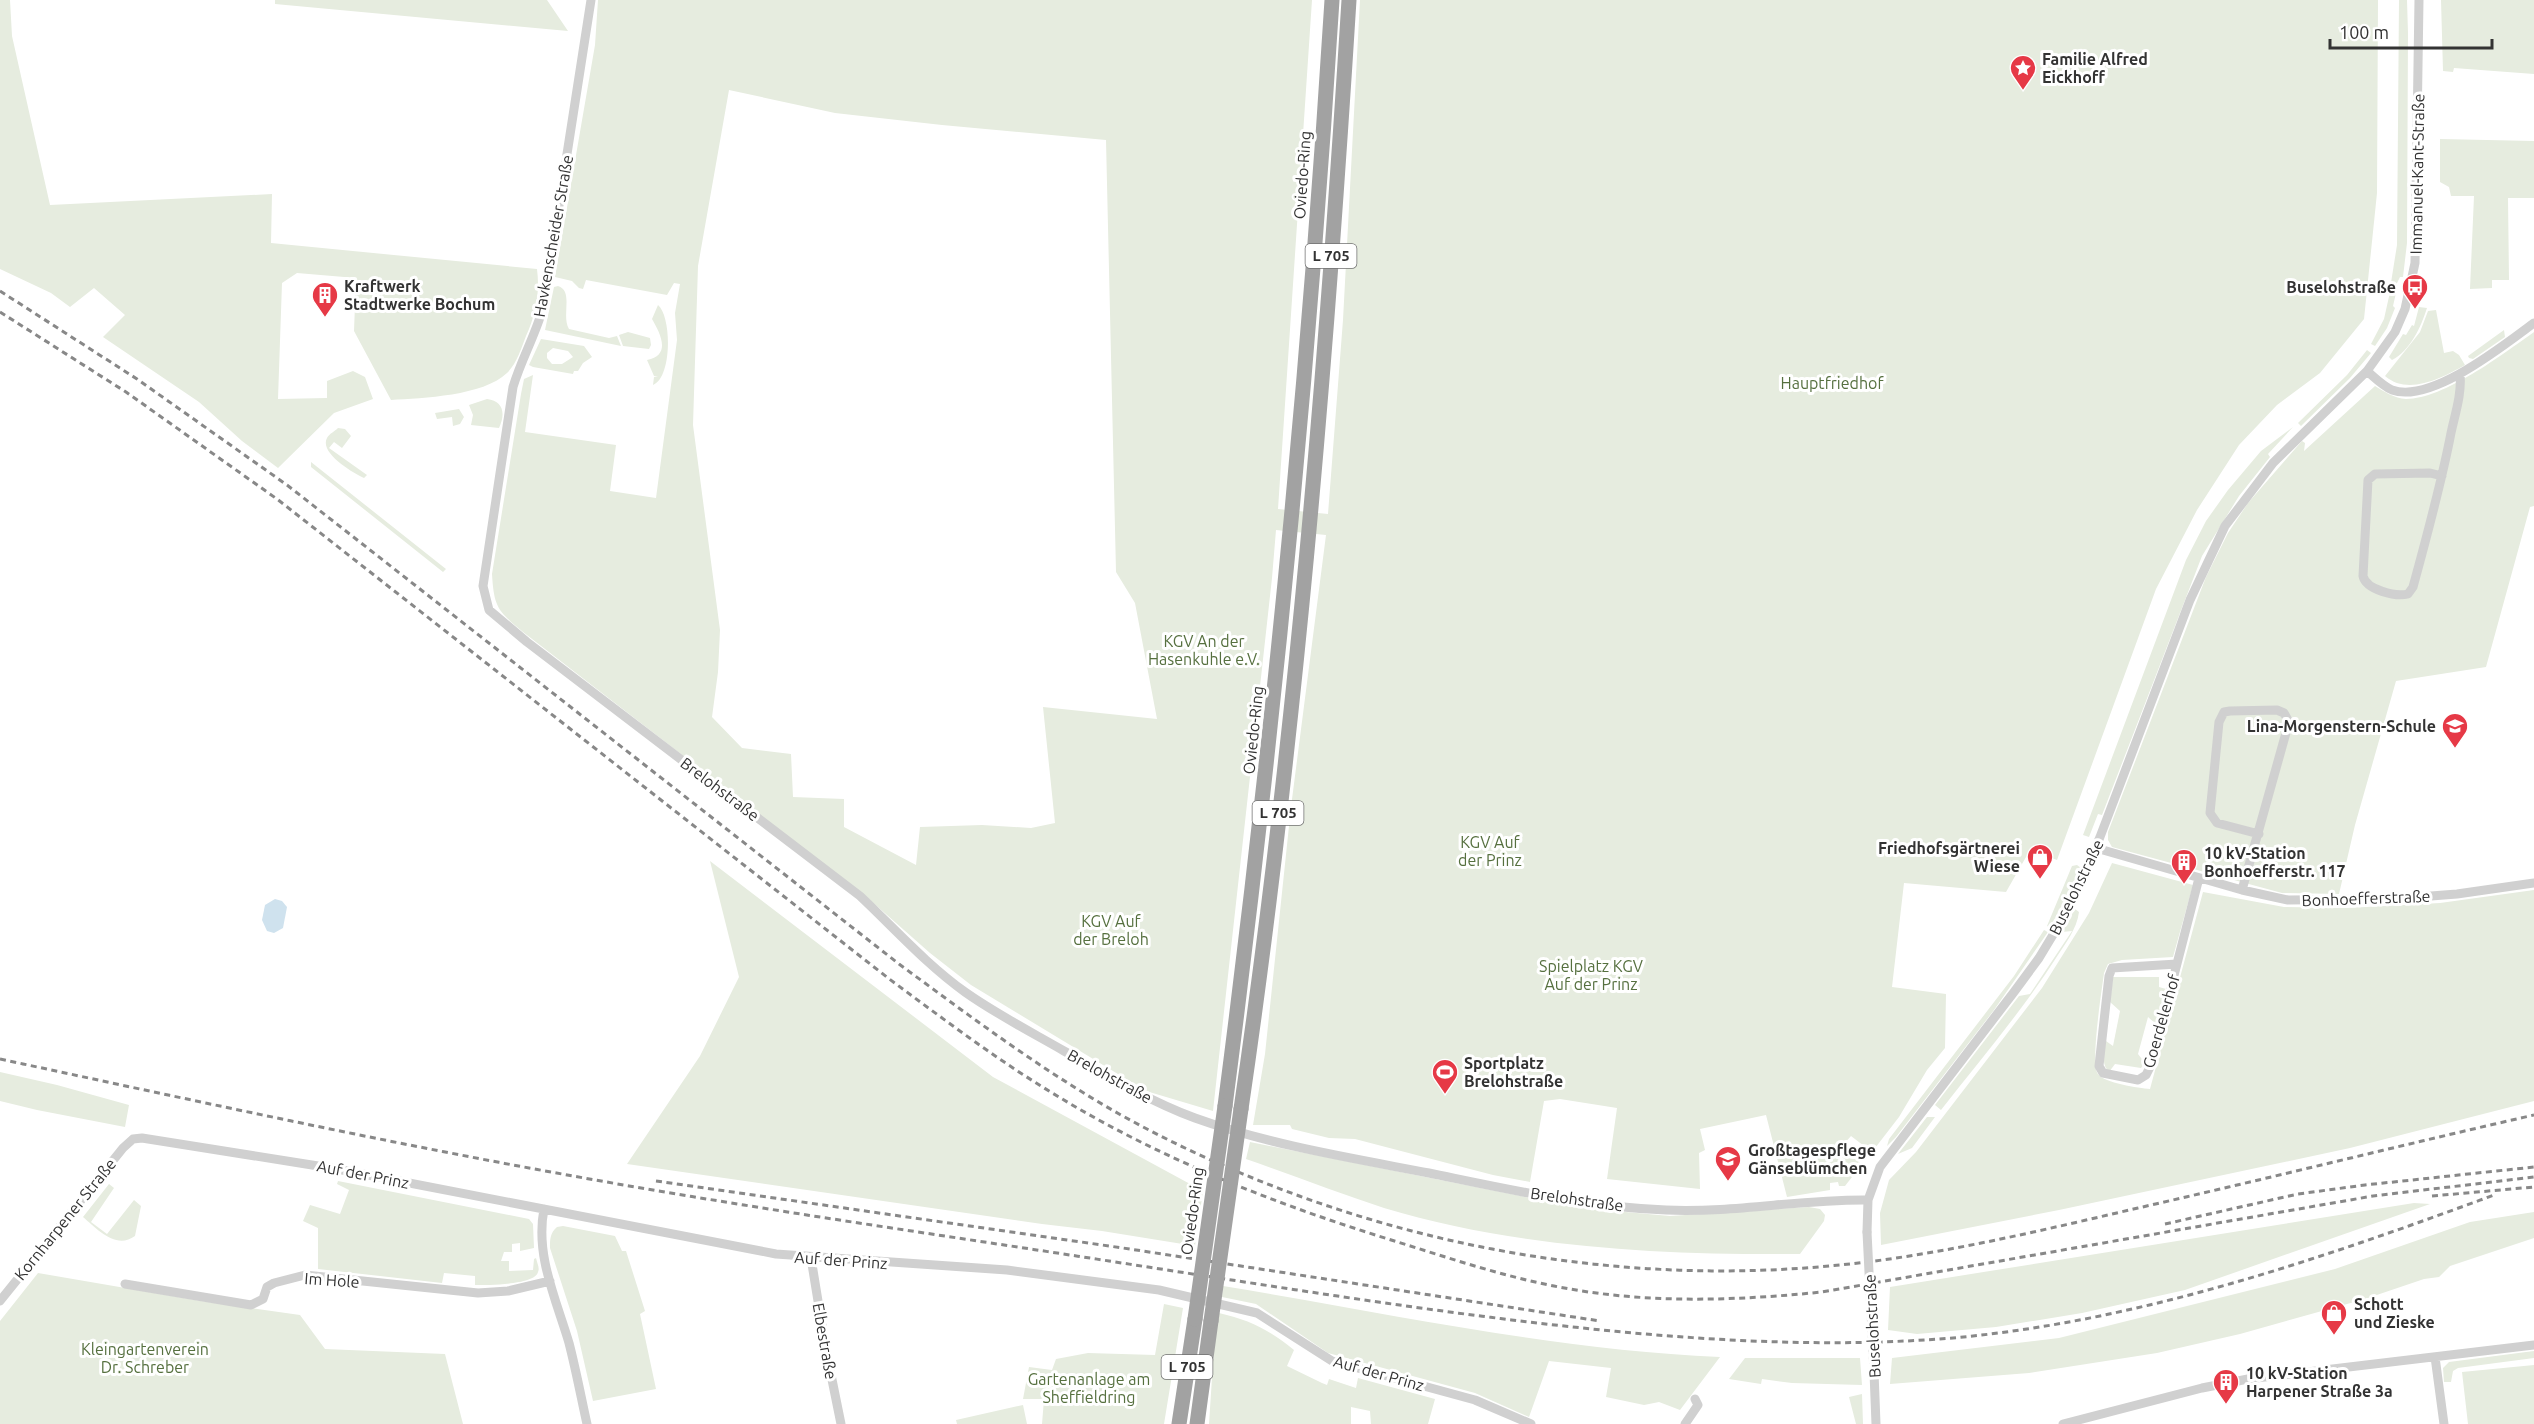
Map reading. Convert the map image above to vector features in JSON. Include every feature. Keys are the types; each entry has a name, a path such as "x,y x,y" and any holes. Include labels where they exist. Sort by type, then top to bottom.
{"highway":[{"name":"Oviedo-Ring","path":"1179,1424 1225,1106 1259,842 1284,610 1310,317 1332,0"},
{"name":"Oviedo-Ring","path":"1197,1424 1262,957 1299,632 1331,255 1349,0"}],"street":[{"name":"Havkenscheider Straße","path":"489,610 483,586 513,387 543,308 591,0"},
{"name":"Immanuel-Kant-Straße","path":"2367,371 2395,332 2405,309 2415,263 2419,0"},
{"path":"2367,371 2391,390 2404,393 2448,381 2534,323"},
{"name":"Buselohstraße","path":"1876,1424 1867,1232 1868,1200 1880,1167 2039,958 2071,904 2096,848 2190,600 2215,544 2245,497 2273,464 2367,371"},
{"path":"2442,476 2430,473 2375,474 2368,480 2363,576 2368,586 2402,595 2408,594 2413,586 2442,476 2461,385 2460,374"},
{"name":"Brelohstraße","path":"489,610 526,642 860,896 920,954 965,992 1114,1080 1161,1104 1239,1132 1287,1144 1486,1185 1601,1205 1667,1210 1715,1210 1829,1199 1868,1200"},
{"path":"2242,890 2259,834 2289,722 2284,713 2277,710 2230,711 2221,715 2219,722 2210,813 2217,823 2259,834"},
{"name":"Bonhoefferstraße","path":"2096,848 2242,890 2288,900 2344,901 2457,894 2534,883"},
{"name":"Goerdelerhof","path":"2177,964 2112,968 2109,976 2099,1066 2103,1073 2138,1080 2146,1075 2151,1065 2177,964 2199,878"},
{"name":"Auf der Prinz","path":"133,1139 142,1138 208,1147 325,1167 776,1254 1070,1277 1159,1290 1249,1310 1332,1361 1475,1400 1531,1424"},
{"name":"Kornharpener Straße","path":"0,1301 133,1139"},
{"path":"544,1209 541,1240 550,1281 573,1359 586,1424"},
{"name":"Elbestraße","path":"812,1258 826,1350 841,1424"},
{"name":"Im Hole","path":"125,1284 251,1305 263,1299 267,1287 274,1283 305,1275 478,1293 508,1291 550,1281"},
{"path":"2063,1424 2191,1390 2248,1379 2534,1346"},
{"path":"2435,1357 2444,1424"},
{"path":"1685,1424 1698,1405 1695,1399"}],"green space":[{"path":"0,0 10,0 12,36 50,205 272,194 271,243 537,269 538,286 535,311 520,351 510,369 496,381 468,391 435,397 391,400 354,331 356,278 297,273 282,283 278,399 327,398 327,381 353,371 365,377 373,399 334,413 278,468 242,441 199,402 103,337 125,315 94,288 70,307 51,293 0,269"},
{"path":"275,0 547,0 568,31 275,4"},
{"name":"Hauptfriedhof","path":"598,0 1312,0 1278,509 1328,514 1343,320 1360,0 2378,0 2377,193 2364,319 2320,373 2277,405 2239,445 2197,510 2156,589 2057,860 2030,850 2006,892 1904,883 1892,987 1946,994 1945,1048 1927,1070 1899,1117 1872,1152 1851,1136 1843,1145 1861,1164 1859,1167 1854,1164 1848,1173 1852,1177 1845,1186 1839,1186 1838,1182 1830,1183 1830,1190 1787,1197 1766,1115 1700,1129 1705,1150 1699,1153 1700,1189 1607,1179 1617,1108 1560,1099 1544,1101 1530,1182 1493,1175 1355,1139 1329,1138 1292,1129 1290,1125 1253,1125 1265,1054 1291,807 1326,535 1276,530 1213,1111 1146,1091 971,985 930,953 870,900 523,632 503,613 496,602 492,574 524,379 533,375 525,432 616,445 610,491 656,498 677,340 675,313 680,284 674,283 667,295 586,280 583,289 572,281 555,277 595,45","holes":["729,90 835,113 1106,140 1116,572 1135,603 1157,719 1043,707 1055,823 1031,828 982,825 920,827 916,865 844,827 844,799 793,797 791,754 742,748 712,717 718,672 720,630 693,425 698,266"]},
{"path":"2399,0 2407,0 2407,243 2403,277 2400,277 2394,289 2390,289 2397,245"},
{"path":"2441,0 2534,0 2534,74 2454,68 2453,72 2443,71"},
{"path":"2440,139 2534,141 2534,198 2508,198 2509,280 2492,280 2492,288 2470,289 2474,196 2451,196 2449,187 2440,182"},
{"path":"558,286 565,293 569,329 609,338 617,336 621,346 545,330 554,287"},
{"path":"2390,292 2396,293 2393,306 2395,308 2387,328 2375,346 2371,344 2384,319"},
{"path":"658,305 666,322 668,347 664,371 653,385 654,377 658,377 654,376 647,360 655,357 662,349 661,337 652,319"},
{"path":"2419,307 2427,308 2418,330 2404,351 2392,360 2389,357 2403,334 2406,335 2412,325 2414,326"},
{"path":"2436,310 2444,353 2453,351 2459,355 2465,365 2436,379 2414,385 2394,382 2385,376 2420,332 2428,311"},
{"path":"2504,330 2505,337 2473,359 2469,358 2468,356"},
{"path":"628,332 650,338 649,349 623,346 619,335"},
{"path":"2534,332 2534,506 2530,507 2486,667 2396,681 2355,825 2339,894 2282,893 2112,847 2108,840 2108,832 2206,577 2228,533 2248,503 2302,441 2305,443 2304,451 2375,386 2394,396 2406,399 2438,392 2473,374"},
{"path":"541,339 584,346 592,357 573,374 529,365","holes":["553,348 568,351 573,357 562,364 552,364 547,358 547,353"]},
{"path":"2367,350 2371,353 2350,378 2301,426 2298,423 2347,375"},
{"path":"487,399 497,402 502,409 499,428 471,425 473,415 469,405"},
{"path":"459,409 464,417 460,424 453,426 452,417 437,419 435,413"},
{"path":"2293,427 2268,454 2270,457 2239,496 2202,556 2102,815 2098,814 2089,837 2083,835 2186,560 2206,521 2228,490 2261,451"},
{"path":"338,428 345,429 351,436 342,448 334,442 329,448 367,475 364,478 338,462 328,450 327,438"},
{"path":"311,462 446,569 443,572 311,467"},
{"path":"710,861 993,1077 1203,1191 1195,1246 627,1164 700,1056 739,977"},
{"path":"2112,863 2193,885 2173,957 2122,960 2108,964 2104,973 2095,1056 2098,1074 2107,1080 2150,1089 2203,892 2284,907 2347,908 2440,903 2534,890 2534,1101 2350,1148 1881,1245 1880,1213 1889,1180 1916,1152 2042,988 2089,913"},
{"path":"2077,865 2081,868 2051,928 2047,926 2072,866"},
{"path":"2075,909 2079,912 2073,930 2043,978 1941,1110 1935,1105 2019,996 2030,994 2072,931 2062,932"},
{"path":"2044,930 2048,932 1994,1010 1887,1146 1889,1139 2014,976"},
{"path":"2113,977 2159,977 2159,987 2166,989 2157,1025 2148,1017 2138,1054 2145,1063 2141,1068 2115,1064 2109,1072 2105,1065 2106,1041 2113,1046 2120,1011 2110,1002"},
{"path":"0,1072 129,1105 125,1127 0,1101"},
{"path":"1927,1117 1935,1117 1912,1148 1898,1154"},
{"path":"1250,1142 1581,1208 1670,1216 1809,1207 1820,1209 1825,1215 1824,1221 1800,1254 1695,1253 1538,1240 1435,1222 1384,1208 1246,1159"},
{"path":"338,1181 529,1219 533,1224 534,1248 520,1251 520,1243 512,1244 512,1252 504,1252 501,1261 509,1261 509,1271 533,1270 536,1258 538,1272 529,1280 520,1282 475,1285 475,1276 444,1273 442,1283 318,1269 318,1228 303,1221 310,1205 340,1214 349,1190 337,1184"},
{"path":"109,1184 114,1188 91,1222 107,1234 134,1200 141,1206 135,1236 128,1240 121,1241 107,1236 83,1217"},
{"path":"2414,1203 2430,1204 2185,1290 2082,1313 1996,1327 1917,1334 1888,1330 1890,1287"},
{"path":"2534,1212 2534,1238 2450,1266 2439,1277 2424,1279 2365,1299 2240,1334 2157,1353 2029,1373 1890,1384 1892,1358 2059,1338 2335,1269 2470,1222"},
{"path":"563,1226 615,1236 622,1251 626,1251 645,1311 640,1314 656,1389 593,1401 577,1331 550,1248 553,1232 557,1227"},
{"name":"Kleingartenverein Dr. Schreber","path":"38,1273 201,1301 300,1315 325,1349 445,1354 463,1424 0,1424 0,1321"},
{"path":"1223,1286 1533,1339 1657,1353 1720,1357 1680,1410 1659,1402 1644,1405 1606,1397 1611,1368 1549,1361 1529,1417 1475,1393 1328,1353 1256,1304 1222,1297"},
{"name":"Gartenanlage am Sheffieldring","path":"1164,1304 1183,1308 1164,1424 1042,1424 1044,1399 1023,1399 1029,1367 1052,1370 1056,1359 1088,1353 1155,1355"},
{"path":"1219,1313 1250,1323 1276,1337 1294,1350 1287,1366 1327,1385 1329,1379 1356,1388 1358,1378 1435,1399 1428,1424 1371,1424 1370,1411 1351,1407 1351,1424 1209,1424 1214,1347"},
{"path":"2534,1351 2534,1358 2458,1368 2453,1371 2451,1382 2444,1382 2443,1368 2449,1362"},
{"path":"1745,1358 1860,1358 1862,1385 1792,1383 1762,1379 1761,1384 1729,1379"},
{"path":"2534,1365 2534,1424 2468,1424 2462,1372"},
{"path":"1862,1394 1863,1424 1856,1424 1849,1397"},
{"path":"1023,1405 1027,1424 957,1424 956,1420"}],"water":[{"path":"275,899 282,901 287,907 283,928 274,933 267,931 262,920 265,905"}],"railway":[{"path":"0,291 137,379 287,485 899,964 1035,1062 1121,1115 1204,1157 1290,1193 1378,1222 1469,1244 1561,1260 1654,1269 1747,1271 1840,1265 1952,1249 2027,1234 2534,1115"},
{"path":"0,312 126,392 277,499 888,978 963,1034 1041,1086 1124,1133 1209,1174 1298,1209 1471,1265 1554,1286 1621,1296 1721,1299 1822,1292 2373,1196 2534,1177"},
{"path":"0,1059 421,1147 710,1200 1388,1303 1563,1326 1705,1338 1828,1343 1911,1341 2023,1330 2092,1318 2228,1284 2295,1264 2494,1195"},
{"path":"2165,1224 2298,1194 2534,1167"},
{"path":"656,1181 1123,1248 1600,1321"},
{"path":"2432,1196 2534,1187"}],"place":[{"name":"Familie Alfred Eickhoff","path":"2023,91"},
{"name":"Buselohstraße","path":"2415,310"},
{"name":"Kraftwerk Stadtwerke Bochum","path":"325,318"},
{"name":"Lina-Morgenstern-Schule","path":"2455,749"},
{"name":"Friedhofsgärtnerei Wiese","path":"2040,880"},
{"name":"10 kV-Station Bonhoefferstr. 117","path":"2184,885"},
{"name":"Sportplatz Brelohstraße","path":"1445,1095"},
{"name":"Großtagespflege Gänseblümchen","path":"1728,1182"},
{"name":"Schott und Zieske","path":"2334,1336"},
{"name":"10 kV-Station Harpener Straße 3a","path":"2226,1405"}],"park label":[{"name":"KGV An der Hasenkuhle e.V.","path":"1204,650"},
{"name":"KGV Auf der Prinz","path":"1490,851"},
{"name":"KGV Auf der Breloh","path":"1111,930"},
{"name":"Spielplatz KGV Auf der Prinz","path":"1591,975"}]}
